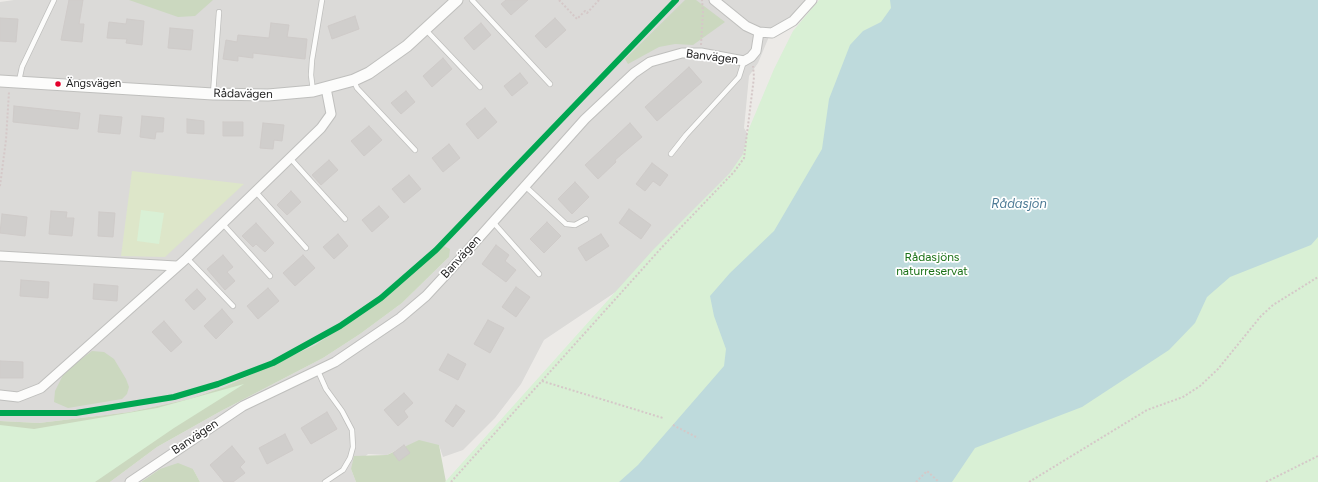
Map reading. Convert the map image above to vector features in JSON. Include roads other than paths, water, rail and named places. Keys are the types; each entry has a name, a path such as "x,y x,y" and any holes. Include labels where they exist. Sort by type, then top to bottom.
{"street":[{"name":"Rådavägen","path":"10,81 214,94 268,95 313,91 354,80 387,62 457,0"},
{"path":"714,0 746,26 759,32 772,33 788,25 812,0"},
{"name":"Banvägen","path":"130,482 243,406 318,371 370,340 426,296 585,119 634,72 650,62 666,56 682,53 701,53 748,59 756,51 759,32"},
{"path":"0,395 18,397 41,388 176,266 187,258 321,128 330,114 326,88"},
{"path":"0,256 176,266"}],"lane":[{"path":"10,81 22,67 54,0"},
{"path":"313,91 311,75 312,60 322,0"},
{"path":"472,0 550,84"},
{"path":"214,94 219,12"},
{"path":"425,29 480,87"},
{"path":"671,154 686,135 739,77 748,59"},
{"path":"354,80 358,88 415,150"},
{"path":"290,158 345,219"},
{"path":"525,186 566,224 575,225 586,219"},
{"path":"255,191 306,248"},
{"path":"493,222 539,274"},
{"path":"222,223 270,276"},
{"path":"187,258 233,306"},
{"path":"318,371 326,389 342,411 352,430 353,447 350,458 343,470 325,482"}],"water":[{"name":"Rådasjön","path":"890,0 1318,0 1318,237 1311,245 1230,277 1207,297 1195,323 1169,350 1082,407 975,448 952,482 619,482 638,465 724,366 726,349 714,316 710,296 730,273 774,231 822,149 829,99 850,45 863,31 881,22 891,8"}],"place":[{"name":"Ängsvägen","path":"58,84"}],"park label":[{"name":"Rådasjöns naturreservat","path":"932,264"}]}
